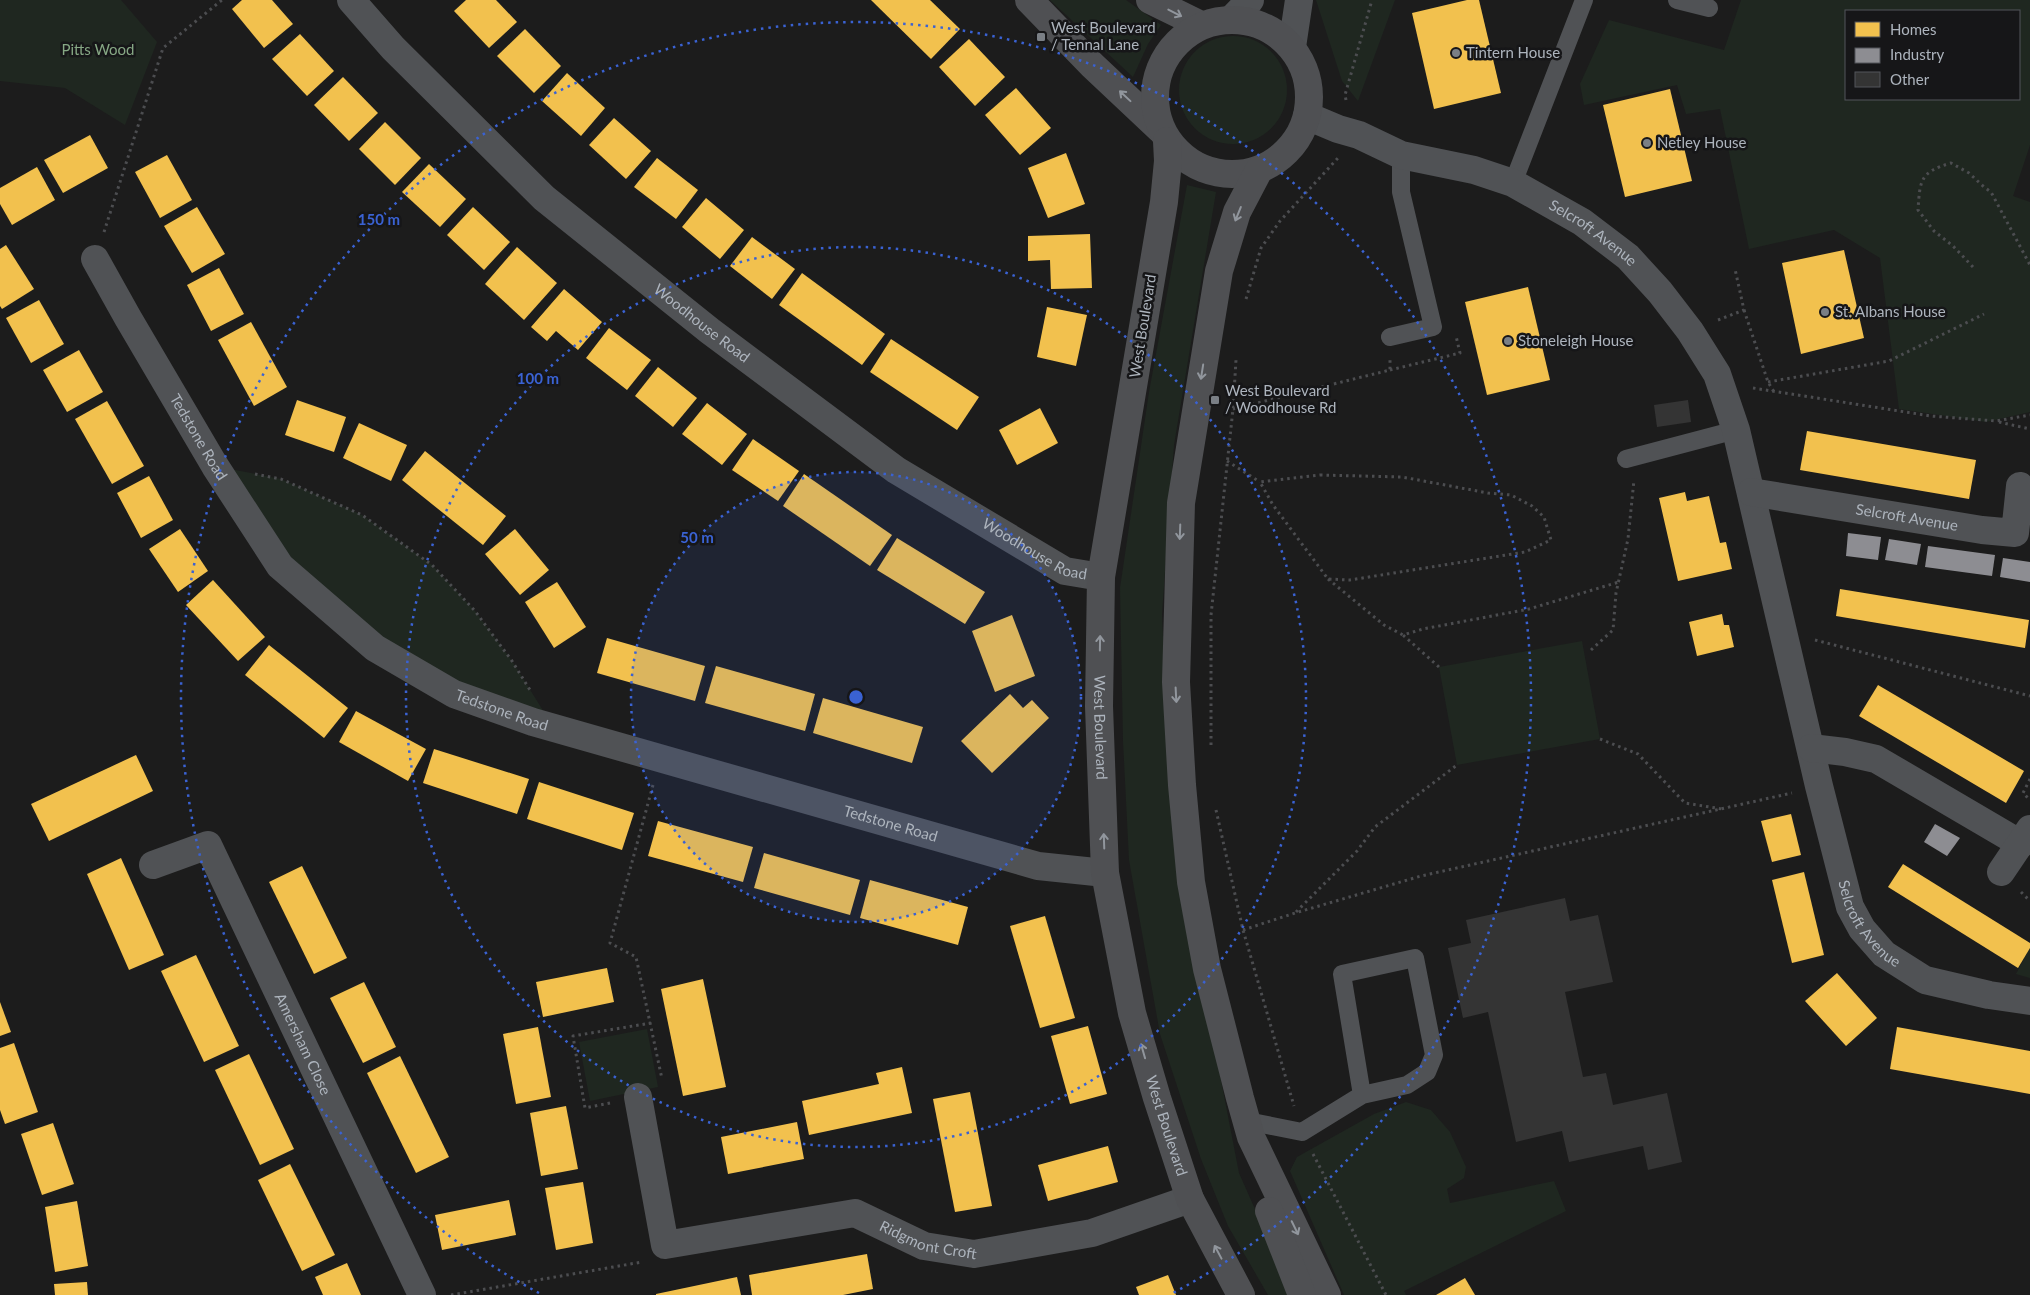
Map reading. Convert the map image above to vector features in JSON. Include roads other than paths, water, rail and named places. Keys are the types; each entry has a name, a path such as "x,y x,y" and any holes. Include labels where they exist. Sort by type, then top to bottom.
{"main road":[{"path":"1029,0 1192,164 1225,175 1259,170 1290,149 1307,116 1308,80 1292,47 1241,9 1201,25 1169,50 1154,89 1164,135"},
{"path":"1150,0 1201,25"},
{"name":"West Boulevard","path":"1164,135 1168,162 1164,202 1101,577 1099,706 1105,873 1132,1013 1157,1098 1190,1199 1242,1295"},
{"path":"1259,170 1238,212 1219,271 1181,503 1176,682 1182,785 1191,882 1207,969 1249,1129 1266,1204 1302,1295"},
{"path":"1249,1129 1327,1295"}],"street":[{"name":"Woodhouse Road","path":"351,0 393,48 544,198 710,331 896,470 1065,571 1101,577"},
{"path":"1292,47 1299,0"},
{"name":"Selcroft Avenue","path":"1307,116 1338,129 1359,134 1400,155 1474,170 1513,183 1582,222 1628,257 1660,292 1690,331 1717,374 1736,430 1819,786 1850,907 1862,929 1884,954 1925,980 1989,995 2030,1001"},
{"name":"Tedstone Road","path":"95,259 215,466 280,566 375,648 454,694 554,728 1038,866 1105,873"},
{"name":"Selcroft Avenue","path":"1750,492 1982,530 2015,533 2020,486"},
{"path":"1811,748 1845,752 1876,759 2026,836 2001,872"},
{"name":"Amersham Close","path":"153,865 208,845 422,1295"},
{"name":"Ridgmont Croft","path":"638,1097 665,1245 855,1213 924,1246 974,1254 1092,1233 1190,1199"}],"lane":[{"path":"1513,183 1584,0"},
{"path":"1676,0 1709,8"},
{"path":"1390,337 1434,327 1401,192 1400,155"},
{"path":"1626,459 1736,430"},
{"path":"1249,1129 1302,1132 1362,1095 1407,1085 1427,1072 1434,1055 1415,958 1342,974 1362,1095"}],"place":[{"name":"West Boulevard / Tennal Lane","path":"1041,37"},
{"name":"Tintern House","path":"1456,53"},
{"name":"Netley House","path":"1647,143"},
{"name":"St. Albans House","path":"1825,312"},
{"name":"Stoneleigh House","path":"1508,341"},
{"name":"West Boulevard / Woodhouse Rd","path":"1215,400"}],"park label":[{"name":"Pitts Wood","path":"98,50"}]}
